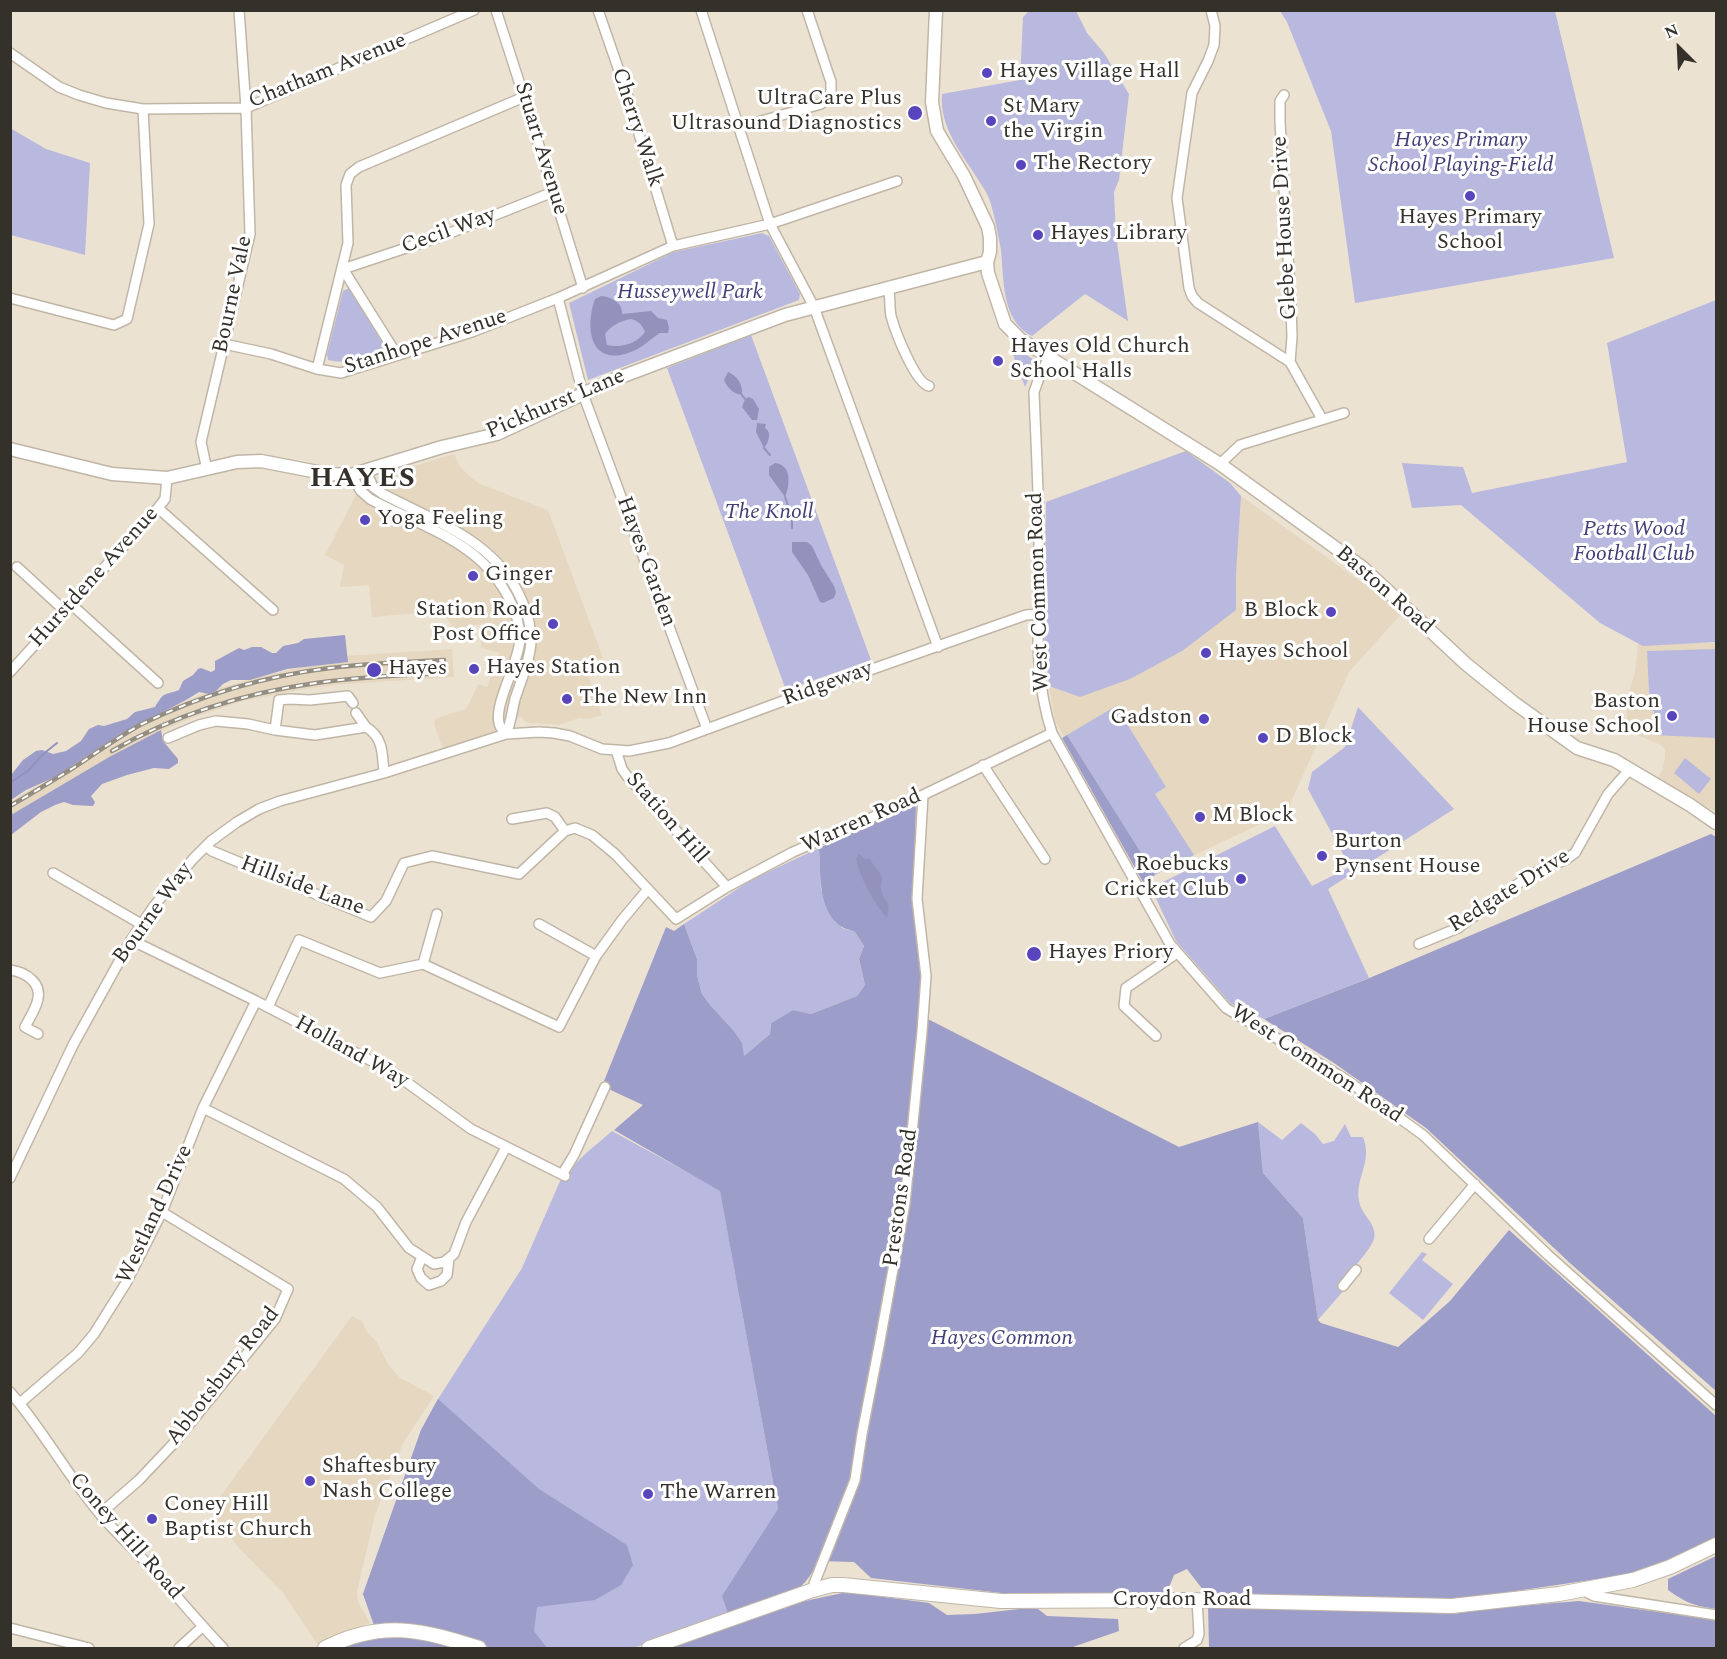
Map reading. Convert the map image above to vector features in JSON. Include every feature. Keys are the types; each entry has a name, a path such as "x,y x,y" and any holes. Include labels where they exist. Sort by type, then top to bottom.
{"highway":[{"name":"Croydon Road","path":"649,1648 832,1585 1009,1602 1197,1600 1452,1606 1532,1598 1633,1580 1659,1572 1716,1545"},
{"path":"325,1648 363,1633 394,1630 433,1635 479,1648"}],"main road":[{"name":"Baston Road","path":"936,10 932,102 937,131 964,176 988,227 990,252 987,262 988,273 1005,324 1020,339 1220,464 1362,567 1466,664 1513,702 1577,748 1614,760 1716,823"},
{"name":"Pickhurst Lane","path":"10,449 112,474 167,478 237,462 261,461 328,474 351,475 442,447 491,436 613,380 785,315 987,262"}],"street":[{"name":"Bourne Vale","path":"207,470 201,442 250,234 246,108 239,10"},
{"name":"Chatham Avenue","path":"10,53 47,80 79,95 106,104 143,109 246,108 474,10"},
{"name":"Stuart Avenue","path":"496,10 583,288"},
{"name":"Cherry Walk","path":"598,10 626,91 673,246"},
{"path":"701,10 770,224 814,307 938,647"},
{"path":"740,127 821,104 831,93 831,82 807,10"},
{"path":"1211,10 1215,26 1214,45 1192,93 1177,198 1192,296 1198,303 1290,362 1322,419"},
{"name":"Glebe House Drive","path":"1284,95 1280,101 1280,122 1291,306 1290,362"},
{"path":"317,369 348,243 346,185 350,174 359,167 524,97"},
{"path":"10,298 114,326 127,320 148,224 143,109"},
{"name":"Stanhope Avenue","path":"224,344 340,373 472,332 583,288 673,246 770,224 897,181"},
{"name":"Cecil Way","path":"343,269 445,235 553,192"},
{"path":"343,269 397,355"},
{"path":"888,287 891,314 905,354 922,383 930,386"},
{"name":"Hayes Garden","path":"558,298 584,394 707,729"},
{"name":"West Common Road","path":"1050,357 1034,392 1039,543 1037,634 1046,715 1052,733 1170,944 1227,1008 1353,1085 1423,1135 1548,1256 1716,1405"},
{"path":"1220,464 1240,445 1344,412"},
{"path":"366,471 373,487 383,494 480,546 503,568 516,587 529,618 531,640 526,666 506,734"},
{"path":"351,475 361,491 370,499 470,551 488,568 500,584 517,620 520,639 499,716 500,726 506,734"},
{"name":"Hurstdene Avenue","path":"10,672 158,508 165,499 167,478"},
{"path":"158,508 273,610"},
{"path":"17,567 158,683"},
{"name":"Ridgeway","path":"616,750 629,751 652,747 1026,615 1039,614"},
{"path":"274,730 279,700 354,701 366,727 379,738 384,773"},
{"path":"168,738 199,725 216,721 315,735 366,727"},
{"name":"Station Hill","path":"506,734 538,732 561,734 602,749 616,750 622,769 627,776 727,887"},
{"name":"Warren Road","path":"648,889 676,918 727,887 793,852 923,795 1052,733"},
{"name":"Bourne Way","path":"10,1178 73,1045 131,940 172,883 206,846 237,822 269,805 384,773 506,734"},
{"path":"983,765 1046,859"},
{"name":"Redgate Drive","path":"1419,944 1458,928 1526,878 1575,853 1608,794 1630,769"},
{"name":"Prestons Road","path":"813,1590 813,1584 855,1480 904,1203 926,976 917,899 923,795"},
{"path":"268,1007 299,940 380,973 423,964 559,1027 596,956 648,889 615,854 592,835 575,828 565,831 555,817 547,813 512,819"},
{"name":"Hillside Lane","path":"206,846 212,852 370,917 386,901 404,863 432,856 519,874 565,831"},
{"path":"53,873 141,924"},
{"path":"423,964 436,914"},
{"path":"539,924 596,956"},
{"name":"Holland Way","path":"131,940 256,1000 391,1071 471,1129 564,1174 605,1087"},
{"path":"1156,1036 1124,1006 1126,988 1177,953"},
{"path":"10,970 18,971 29,978 38,988 38,1002 25,1028 38,1034"},
{"name":"Westland Drive","path":"20,1403 78,1353 94,1334 126,1283 162,1212 203,1108 256,1000"},
{"path":"203,1108 344,1179 377,1207 409,1248 434,1264 444,1262 454,1254 466,1222 506,1147"},
{"path":"1429,1239 1475,1184"},
{"name":"Abbotsbury Road","path":"100,1514 140,1480 175,1442 275,1319 288,1288 162,1212"},
{"path":"422,1257 417,1269 421,1278 429,1285 441,1281 447,1275 449,1259"},
{"path":"1343,1286 1356,1270"},
{"name":"Coney Hill Road","path":"10,1392 100,1514 223,1648"},
{"path":"1586,1589 1594,1596 1716,1615"},
{"path":"1184,1648 1197,1640 1199,1635 1197,1600"},
{"path":"179,1648 202,1627"},
{"path":"10,1628 89,1648"}],"shaded area":[{"path":"601,296 613,299 621,307 622,314 651,311 658,318 667,320 668,333 660,333 628,353 615,356 605,354 593,341 591,331 590,321 595,299","holes":["634,320 645,332 637,340 618,346 607,345 605,334 610,328 623,321"]},
{"path":"728,372 739,381 742,395 733,392 727,385 724,380"},
{"path":"749,397 759,409 757,420 752,420 742,407 745,399"},
{"path":"757,423 766,424 765,428 769,435 764,448 756,432"},
{"name":"Hayes School","path":"1186,451 1230,483 1241,496 1403,612 1349,672 1287,811 1145,879 1055,721 1044,634 1046,502"},
{"path":"454,454 459,465 480,484 548,510 603,658 584,664 602,715 589,719 579,718 559,725 529,723 521,716 486,736 443,749 434,724 435,719 465,709 478,684 487,687 497,667 495,665 499,653 481,647 482,624 453,629 448,619 439,611 372,617 369,585 340,587 344,565 325,555 356,495 394,472"},
{"path":"775,463 787,471 789,481 785,497 769,475 769,467"},
{"path":"792,542 807,542 812,546 834,586 836,592 834,598 820,602 808,575 792,552"},
{"name":"Baston House School","path":"1644,642 1716,643 1716,812 1658,778 1663,768 1665,750 1661,745 1628,731 1626,701 1635,672 1638,644 1644,644"},
{"path":"452,649 454,677 344,684 298,690 243,701 189,719 160,732 11,817 10,802 103,743 149,717 210,691 265,675 346,661 346,656"},
{"path":"859,854 865,859 869,858 881,875 881,890 888,903 887,918 864,883 856,859"},
{"name":"Shaftesbury Nash College","path":"352,1316 362,1321 388,1364 400,1378 434,1396 403,1443 375,1515 357,1591 358,1602 370,1623 320,1648 283,1593 238,1547 208,1507 217,1501"}],"green space":[{"path":"1029,11 1076,11 1087,33 1104,53 1129,94 1119,180 1114,192 1116,235 1128,321 1085,294 1032,336 1022,329 1014,320 1006,298 1001,250 990,201 953,140 944,118 942,94 1020,80 1023,17"},
{"name":"Hayes Primary School Playing-Field","path":"1280,11 1555,11 1614,258 1355,303 1331,131 1287,22"},
{"path":"10,128 46,149 90,163 85,255 11,235"},
{"name":"Husseywell Park","path":"762,233 769,236 800,294 799,300 588,380 569,303 674,252"},
{"path":"349,288 384,344 381,353 368,358 355,361 328,360 327,354 343,291"},
{"name":"Petts Wood Football Club","path":"1716,300 1716,642 1643,646 1600,623 1461,505 1412,508 1402,463 1463,467 1472,493 1627,462 1607,343"},
{"name":"The Knoll","path":"751,335 871,660 786,690 667,368"},
{"path":"1013,347 1033,359 1033,369 1025,387 1011,349"},
{"path":"1186,451 1230,483 1241,496 1236,610 1182,651 1130,679 1080,697 1049,686 1044,634 1046,502"},
{"path":"345,635 348,662 287,669 250,680 231,680 209,694 199,692 116,737 55,777 26,790 11,800 11,775 23,760 36,751 42,750 53,754 66,751 81,741 89,729 127,719 135,712 155,707 163,696 179,690 183,681 198,669 211,672 215,670 215,661 239,648 244,650 261,647 276,653 283,646 298,643 304,639"},
{"path":"1716,649 1716,738 1654,735 1654,711 1650,710 1647,651"},
{"path":"1116,706 1166,787 1155,794 1194,855 1155,875 1067,735"},
{"path":"1358,707 1454,809 1328,889 1369,978 1264,1019 1230,1003 1176,941 1151,888 1275,826 1312,886 1350,867 1308,789 1312,772 1345,747"},
{"path":"161,730 163,741 178,759 178,763 169,769 154,768 102,784 91,796 95,802 93,806 64,802 55,805 41,812 11,835 11,815 111,756"},
{"path":"1067,735 1155,875 1143,882 1062,738"},
{"path":"1685,758 1711,779 1699,794 1674,773"},
{"name":"Hayes Common","path":"916,803 914,886 922,974 918,1014 1179,1147 1258,1122 1263,1173 1303,1218 1318,1320 1321,1323 1398,1347 1450,1301 1509,1230 1716,1416 1716,1539 1662,1564 1625,1575 1461,1599 1207,1595 1187,1569 1174,1575 1168,1590 1157,1595 1019,1595 871,1578 854,1562 817,1561 809,1577 797,1590 729,1616 722,1596 778,1509 720,1191 614,1130 643,1105 602,1086 666,927 674,931 684,924 697,959 697,975 702,994 742,1043 744,1056 770,1034 771,1023 793,1010 811,1014 857,996 865,985 859,959 864,946 855,932 842,927 828,911 822,891 819,848"},
{"path":"1711,834 1716,837 1716,1391 1571,1264 1426,1128 1334,1063 1264,1019 1367,979"},
{"path":"819,848 821,890 842,928 855,932 864,946 859,959 865,985 857,996 811,1014 793,1010 771,1023 770,1034 744,1056 733,1030 702,994 697,975 697,959 684,924 751,880"},
{"path":"1258,1122 1282,1140 1301,1123 1323,1144 1334,1141 1345,1124 1351,1137 1363,1137 1366,1146 1358,1192 1360,1206 1374,1229 1374,1239 1364,1256 1339,1284 1345,1289 1318,1320 1303,1218 1263,1173"},
{"path":"612,1131 720,1190 778,1509 806,1582 658,1641 632,1648 492,1648 416,1625 374,1625 363,1594 421,1430 438,1399 522,1268 561,1179 565,1181 573,1166"},
{"path":"1422,1252 1427,1254 1422,1260 1453,1284 1423,1320 1389,1293"},
{"path":"438,1399 539,1489 627,1545 633,1565 621,1585 595,1600 537,1607 534,1631 547,1648 492,1648 416,1625 374,1625 363,1594 421,1430"},
{"path":"1716,1556 1716,1609 1691,1603 1668,1590 1668,1579"},
{"path":"847,1592 929,1603 947,1615 1038,1609 1047,1616 1118,1619 1119,1631 1070,1648 670,1648 805,1601"},
{"path":"1579,1601 1716,1620 1716,1648 1209,1648 1208,1606 1325,1608 1453,1614"},
{"path":"375,1632 416,1634 461,1648 340,1648"}],"waterway":[{"path":"742,395 745,399"},
{"path":"764,448 770,455"},
{"path":"785,497 792,517 792,528"},
{"path":"10,783 29,770 57,743"}],"railway":[{"path":"10,806 142,724 210,696 282,676 330,668 444,660"},
{"path":"112,751 185,716 237,699 316,683 444,673"}],"place":[{"name":"Hayes Village Hall","path":"987,73"},
{"name":"UltraCare Plus Ultrasound Diagnostics","path":"915,113"},
{"name":"St Mary the Virgin","path":"991,121"},
{"name":"The Rectory","path":"1021,165"},
{"name":"Hayes Primary School","path":"1470,196"},
{"name":"Hayes Library","path":"1038,235"},
{"name":"Hayes Old Church School Halls","path":"998,361"},
{"name":"Yoga Feeling","path":"365,520"},
{"name":"Ginger","path":"473,576"},
{"name":"B Block","path":"1331,612"},
{"name":"Station Road Post Office","path":"553,624"},
{"name":"Hayes School","path":"1206,653"},
{"name":"Hayes Station","path":"474,669"},
{"name":"Hayes","path":"374,670"},
{"name":"The New Inn","path":"567,699"},
{"name":"Baston House School","path":"1672,716"},
{"name":"Gadston","path":"1204,719"},
{"name":"D Block","path":"1263,738"},
{"name":"M Block","path":"1200,817"},
{"name":"Burton Pynsent House","path":"1322,856"},
{"name":"Roebucks Cricket Club","path":"1241,879"},
{"name":"Hayes Priory","path":"1034,954"},
{"name":"Shaftesbury Nash College","path":"310,1481"},
{"name":"The Warren","path":"648,1494"},
{"name":"Coney Hill Baptist Church","path":"152,1519"}],"district":[{"name":"HAYES","path":"363,481"}]}
